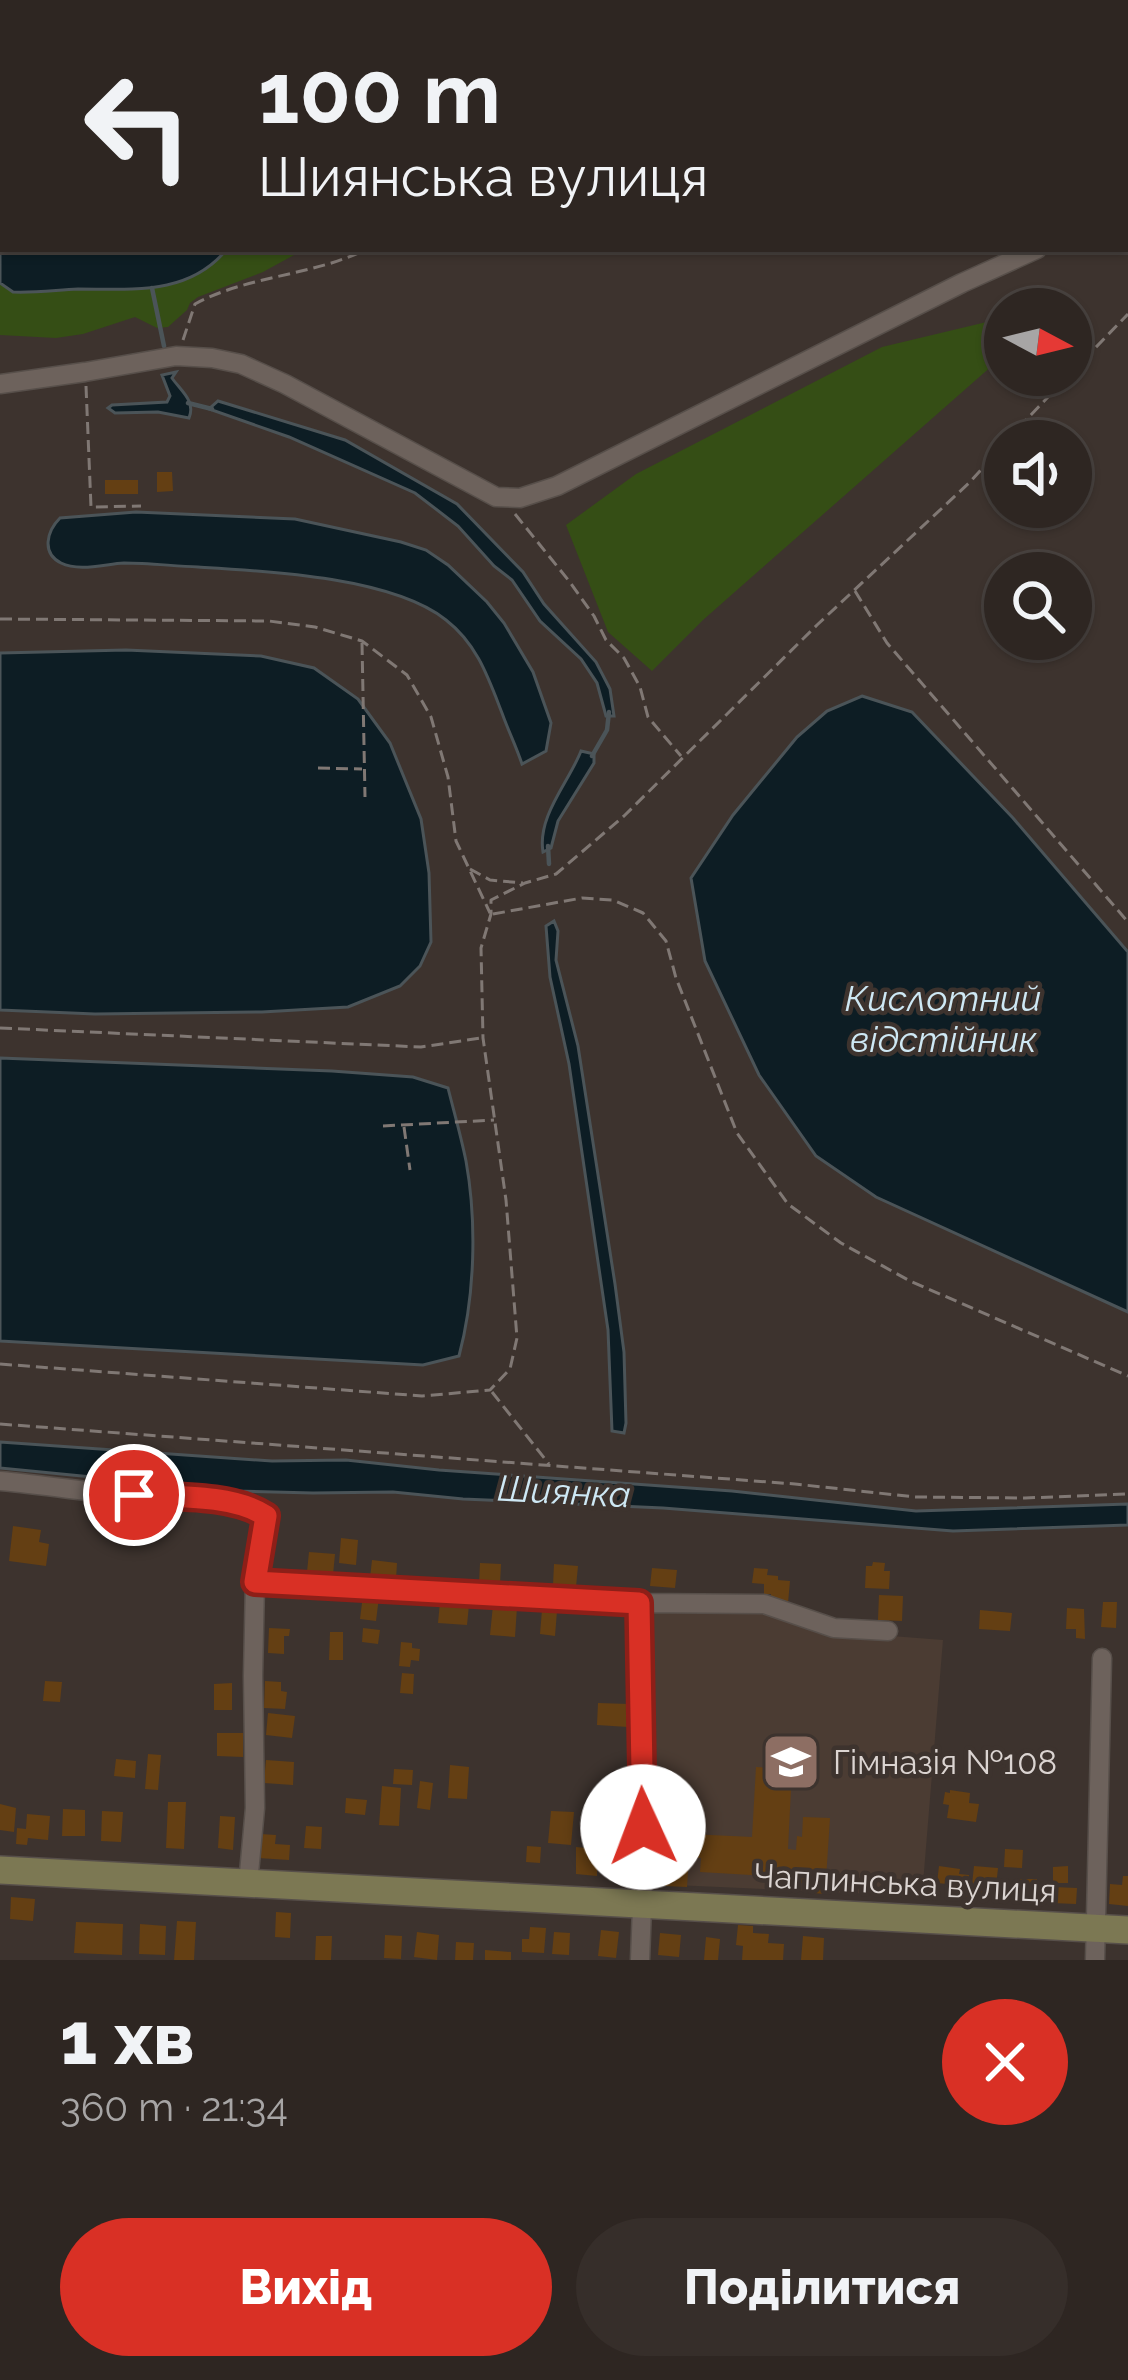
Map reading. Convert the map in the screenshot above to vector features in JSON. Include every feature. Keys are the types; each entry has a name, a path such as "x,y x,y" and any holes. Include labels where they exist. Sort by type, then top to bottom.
{"street":[{"path":"0,384 176,356 241,364 470,484 502,499 520,498 557,486 1030,252"},
{"path":"0,1481 207,1499 253,1508 266,1516 255,1582 255,1808 248,1884"},
{"path":"255,1582 639,1603 764,1604 834,1628 888,1631"},
{"path":"639,1603 644,1854 640,1960"},
{"path":"1096,1960 1102,1658"},
{"name":"Чаплинська вулиця","path":"0,1870 1128,1930"}],"path":[{"path":"176,356 195,304 218,291 344,261 362,252"},
{"path":"1092,351 1128,314"},
{"path":"85,372 92,507 141,506"},
{"path":"1027,420 1049,396"},
{"path":"0,1364 422,1396 490,1390 510,1369 517,1338 506,1200 483,1037 481,948 491,899 556,874 584,852 984,466"},
{"path":"502,499 594,616 640,687 648,717 684,758"},
{"path":"854,590 887,643 1128,922"},
{"path":"0,619 269,621 315,627 362,641 407,675 430,717 448,777 456,842 491,914"},
{"path":"362,641 365,796"},
{"path":"318,768 364,769"},
{"path":"468,868 490,880 525,883"},
{"path":"491,914 582,898 613,900 644,913 666,941 737,1133 788,1204 841,1244 910,1281 1128,1376"},
{"path":"0,1028 422,1047 483,1037"},
{"path":"383,1126 496,1120"},
{"path":"404,1125 410,1170"},
{"path":"490,1390 550,1465"},
{"path":"0,1424 914,1497 1128,1494"}],"shaded area":[{"name":"Гімназія №108","path":"647,1610 756,1610 815,1630 943,1640 922,1896 652,1884"}],"green space":[{"path":"224,252 300,252 198,297 168,327 157,328 135,317 56,338 0,335 0,283 13,292 139,289 177,282 212,264"},
{"path":"984,323 984,373 703,620 652,671 608,632 566,525 636,474 882,347"}],"water":[{"path":"0,252 224,252 195,275 158,287 13,292 0,283"},
{"path":"176,372 172,378 189,401 189,418 158,412 115,413 108,408 167,402 170,396 162,375"},
{"path":"218,401 345,440 457,504 523,572 544,604 596,662 610,689 614,716 606,716 597,683 581,659 540,621 512,580 458,526 415,493 289,437 209,409"},
{"path":"136,512 295,519 426,550 448,565 504,623 533,672 551,723 546,751 522,764 474,650 446,620 394,594 327,579 258,571 133,563 76,567 55,559 48,548 49,535 60,518"},
{"path":"126,650 261,656 314,668 358,699 390,743 421,819 429,873 431,942 420,966 400,986 348,1007 95,1014 0,1010 0,653"},
{"name":"Кислотний відстійник","path":"862,696 912,712 1013,818 1128,952 1128,1312 876,1197 816,1156 759,1075 705,961 691,878 733,815 797,737 827,711"},
{"path":"581,751 594,754 594,763 558,821 551,848 543,852 549,812"},
{"path":"554,921 556,960 578,1046 615,1284 624,1352 624,1433 612,1431 608,1330 569,1064 550,977 546,926"},
{"path":"0,1058 332,1071 413,1077 448,1088 470,1184 473,1234 471,1284 459,1356 423,1365 0,1341"},
{"name":"Шиянка","path":"0,1442 272,1461 346,1460 916,1511 1128,1504 1128,1525 953,1531 393,1492 235,1491 0,1468"}],"building":[{"path":"157,472 172,472 173,491 157,492"},
{"path":"105,480 138,480 138,494 105,494"},
{"path":"13,1526 41,1530 39,1542 49,1544 46,1566 9,1561"},
{"path":"341,1538 358,1540 356,1565 339,1563"},
{"path":"309,1552 335,1554 333,1575 307,1572"},
{"path":"372,1560 397,1563 396,1580 370,1578"},
{"path":"480,1563 501,1564 500,1584 479,1584"},
{"path":"885,1563 884,1571 890,1571 889,1589 865,1588 866,1566"},
{"path":"554,1564 578,1566 576,1587 553,1585"},
{"path":"652,1568 677,1570 675,1588 650,1586"},
{"path":"754,1568 768,1569 767,1575 790,1581 788,1603 771,1602 771,1594 764,1594 764,1584 752,1583"},
{"path":"363,1595 379,1597 376,1621 360,1619"},
{"path":"879,1595 903,1596 902,1621 878,1620"},
{"path":"440,1602 469,1605 467,1625 438,1623"},
{"path":"1103,1602 1117,1602 1116,1628 1101,1627"},
{"path":"493,1605 517,1607 515,1637 490,1635"},
{"path":"1067,1608 1084,1609 1085,1639 1076,1638 1076,1629 1066,1629"},
{"path":"542,1610 557,1611 555,1636 540,1634"},
{"path":"980,1610 1012,1613 1010,1631 979,1629"},
{"path":"269,1628 290,1629 289,1636 284,1636 284,1654 268,1653"},
{"path":"363,1628 380,1630 378,1644 362,1642"},
{"path":"330,1632 343,1632 343,1660 329,1660"},
{"path":"401,1642 420,1649 419,1661 411,1660 410,1667 399,1666"},
{"path":"402,1673 414,1674 413,1694 400,1693"},
{"path":"45,1681 62,1682 60,1702 43,1701"},
{"path":"265,1681 281,1682 281,1691 287,1692 285,1709 264,1708"},
{"path":"232,1683 232,1710 214,1710 214,1684"},
{"path":"598,1703 629,1704 628,1727 597,1725"},
{"path":"268,1713 295,1716 292,1738 266,1735"},
{"path":"217,1733 243,1733 243,1757 217,1756"},
{"path":"148,1754 161,1755 158,1790 145,1789"},
{"path":"116,1759 136,1761 135,1778 114,1776"},
{"path":"266,1760 294,1762 293,1785 264,1783"},
{"path":"450,1765 469,1767 467,1799 448,1798"},
{"path":"756,1767 792,1769 788,1849 796,1850 803,1817 830,1818 825,1894 803,1892 803,1883 788,1882 788,1877 700,1872 701,1858 689,1857 687,1887 665,1886 669,1818 691,1819 690,1834 752,1837"},
{"path":"394,1769 413,1770 412,1785 393,1784"},
{"path":"420,1781 433,1783 430,1810 417,1808"},
{"path":"382,1786 401,1788 399,1826 379,1825"},
{"path":"950,1790 970,1793 969,1803 979,1804 976,1822 947,1818 949,1805 943,1804"},
{"path":"346,1798 367,1800 365,1815 345,1813"},
{"path":"168,1802 186,1802 184,1849 166,1848"},
{"path":"0,1804 16,1808 14,1832 0,1830"},
{"path":"63,1809 85,1810 85,1836 62,1836"},
{"path":"622,1810 635,1811 634,1843 620,1842"},
{"path":"102,1811 123,1812 121,1842 101,1841"},
{"path":"551,1811 574,1812 571,1845 548,1843"},
{"path":"27,1814 50,1816 48,1840 28,1838 27,1845 16,1844 17,1828 26,1829"},
{"path":"220,1816 235,1817 233,1850 218,1848"},
{"path":"306,1826 322,1827 321,1849 304,1848"},
{"path":"260,1834 276,1835 275,1844 290,1845 289,1860 258,1858"},
{"path":"527,1846 541,1847 540,1863 526,1862"},
{"path":"576,1847 597,1849 597,1876 576,1874"},
{"path":"1005,1849 1023,1850 1022,1868 1004,1867"},
{"path":"611,1855 632,1856 630,1880 609,1879"},
{"path":"939,1866 969,1875 967,1897 946,1895 947,1884 937,1883"},
{"path":"974,1866 998,1868 995,1896 971,1894"},
{"path":"1068,1866 1068,1883 1053,1883 1053,1867"},
{"path":"1123,1876 1128,1876 1128,1906 1109,1904 1110,1884 1122,1885"},
{"path":"1015,1879 1037,1879 1037,1896 1015,1896"},
{"path":"1053,1887 1077,1888 1076,1904 1052,1903"},
{"path":"11,1897 35,1899 33,1921 10,1919"},
{"path":"276,1912 291,1913 290,1938 275,1937"},
{"path":"177,1921 196,1922 194,1960 174,1960"},
{"path":"76,1922 123,1924 122,1955 74,1953"},
{"path":"140,1924 166,1926 165,1955 139,1954"},
{"path":"738,1925 769,1934 768,1943 784,1944 783,1960 742,1960 743,1946 736,1945"},
{"path":"530,1927 546,1928 544,1953 522,1952 522,1939 529,1939"},
{"path":"601,1930 619,1932 616,1958 598,1956"},
{"path":"417,1932 439,1935 437,1960 414,1957"},
{"path":"554,1932 570,1933 569,1955 552,1954"},
{"path":"660,1933 681,1935 679,1957 658,1955"},
{"path":"385,1935 402,1936 401,1959 384,1958"},
{"path":"316,1936 332,1936 331,1960 315,1960"},
{"path":"803,1936 824,1938 823,1960 801,1960"},
{"path":"706,1937 720,1939 718,1960 704,1960"},
{"path":"456,1942 474,1943 473,1960 455,1960"},
{"path":"485,1950 511,1952 511,1960 485,1960"}],"waterway":[{"path":"152,288 164,346"},
{"path":"188,403 212,409"},
{"path":"592,756 607,730 609,712"},
{"path":"548,846 549,864"}],"place":[{"name":"Гімназія №108","path":"791,1762"}],"route":[{"path":"134,1495 207,1499 253,1508 266,1516 255,1582 639,1603 643,1827"}]}
